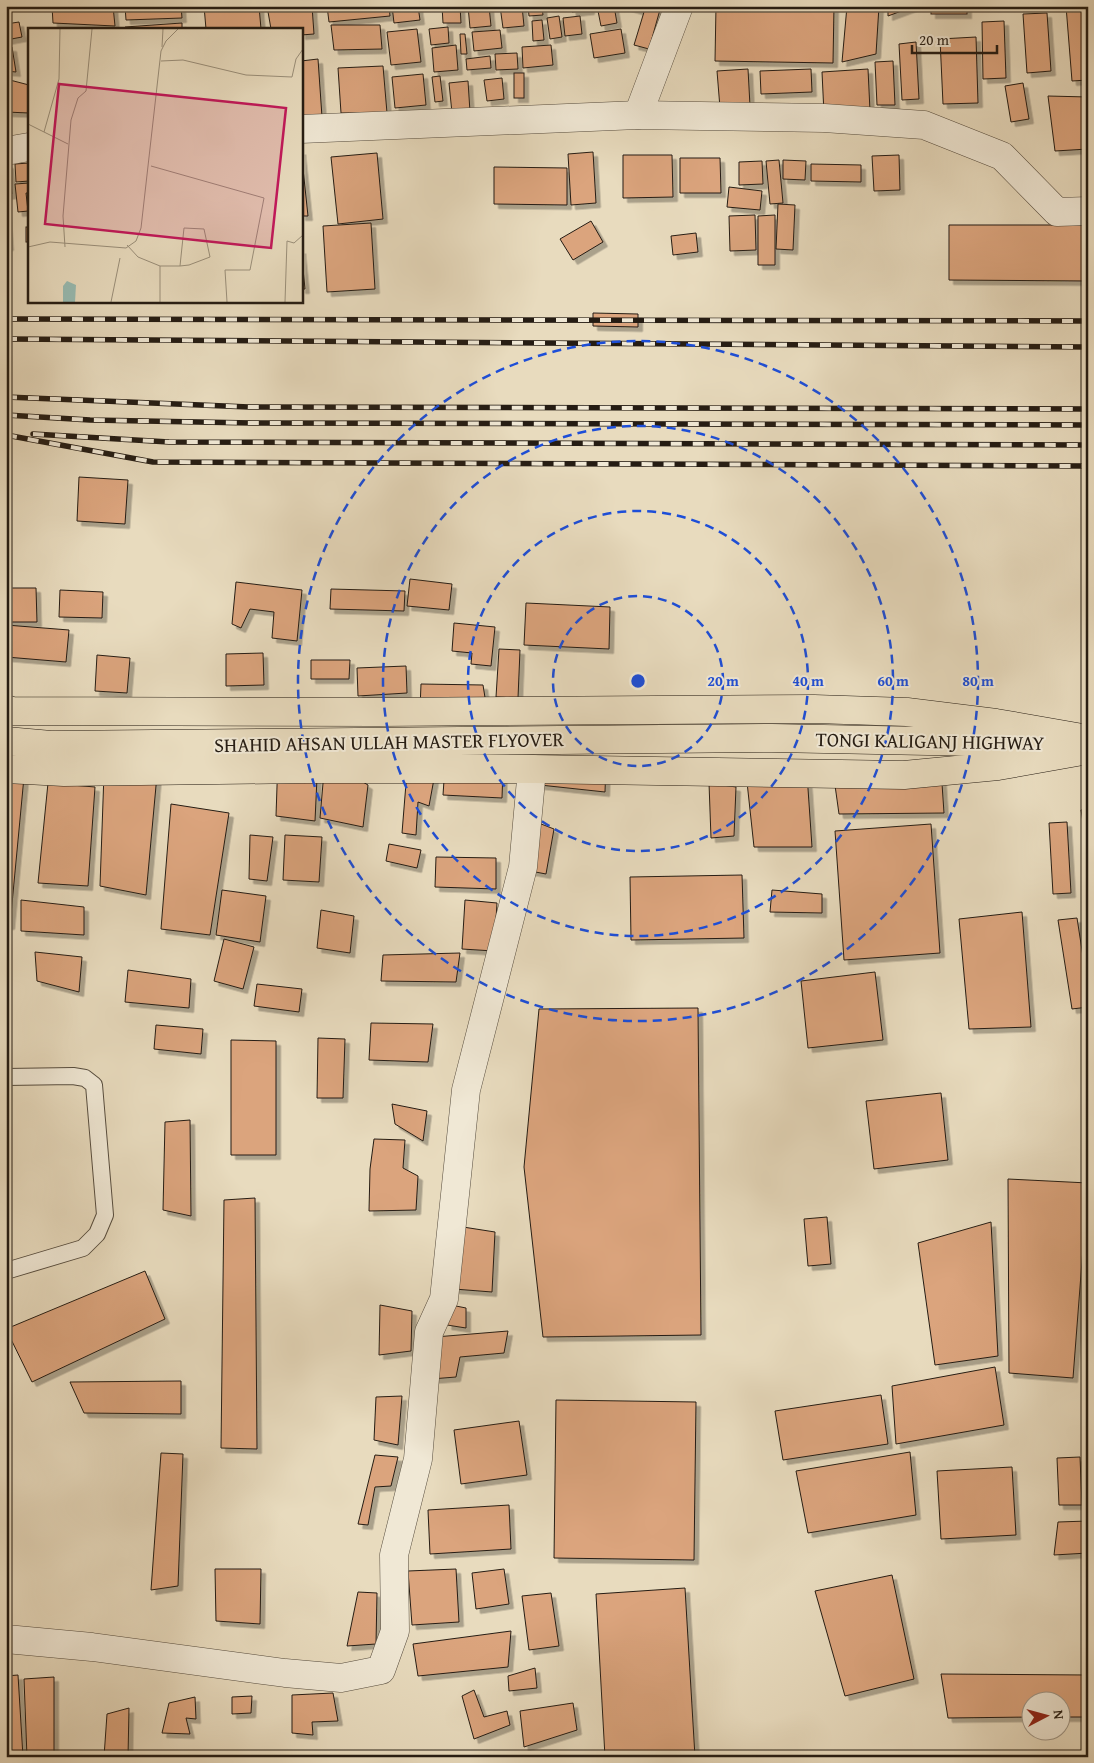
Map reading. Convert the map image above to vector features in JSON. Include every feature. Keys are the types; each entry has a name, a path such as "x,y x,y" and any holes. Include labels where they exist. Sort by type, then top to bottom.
{"main road":[{"path":"6,709 22,711 380,712 823,709 907,712 996,723 1088,739"},
{"name":"SHAHID AHSAN ULLAH MASTER FLYOVER","path":"6,741 51,745 772,738"},
{"name":"TONGI KALIGANJ HIGHWAY","path":"772,738 1088,744"},
{"path":"6,769 64,772 532,769 904,775 998,766 1088,750"}],"street":[{"path":"638,115 680,6"},
{"path":"302,129 638,115 824,118 924,125 1002,156 1057,212 1088,211"},
{"path":"6,151 28,147"},
{"path":"6,1639 92,1646 313,1676 340,1678 381,1670 395,1631 394,1555 418,1459 429,1332 444,1299 466,1090 523,867 532,769"}],"lane":[{"path":"6,1076 73,1076 84,1078 94,1084 105,1215 97,1234 83,1248 6,1271"}],"building":[{"path":"52,6 113,6 115,26 53,23"},
{"path":"125,6 181,6 182,18 126,20"},
{"path":"204,6 259,6 261,28 206,28"},
{"path":"267,6 312,6 314,34 302,35 302,28 271,28"},
{"path":"327,6 389,6 390,16 329,22"},
{"path":"392,6 418,6 420,20 394,23"},
{"path":"442,6 460,6 461,23 443,23"},
{"path":"468,6 489,6 491,26 470,28"},
{"path":"500,6 522,6 524,26 503,28"},
{"path":"528,6 542,6 543,15 529,16"},
{"path":"571,6 590,6 590,10 572,12"},
{"path":"597,6 614,6 617,23 601,26"},
{"path":"624,6 661,6 649,49 634,45 644,12"},
{"path":"716,6 834,6 833,63 715,61"},
{"path":"847,6 879,6 876,54 842,62"},
{"path":"888,6 915,6 888,16"},
{"path":"931,6 967,6 967,14 931,14"},
{"path":"1066,6 1088,6 1088,80 1072,81"},
{"path":"1047,13 1051,71 1027,73 1023,14"},
{"path":"559,16 562,37 550,39 547,18"},
{"path":"580,16 582,34 565,36 563,18"},
{"path":"542,20 544,40 533,41 532,21"},
{"path":"1004,21 1006,78 983,79 982,22"},
{"path":"19,22 22,37 6,40 6,24"},
{"path":"182,23 182,28 125,27"},
{"path":"331,25 380,25 382,49 334,50"},
{"path":"448,27 449,43 431,45 429,29"},
{"path":"417,29 421,62 391,65 387,32"},
{"path":"621,29 625,53 594,58 590,34"},
{"path":"500,30 502,48 474,51 472,32"},
{"path":"460,34 465,34 467,54 461,54"},
{"path":"976,37 978,103 943,104 940,39"},
{"path":"916,42 919,99 902,100 899,44"},
{"path":"456,45 458,70 434,72 432,48"},
{"path":"551,45 553,65 523,68 522,47"},
{"path":"6,47 12,47 16,72 6,71"},
{"path":"517,53 518,69 496,70 495,54"},
{"path":"490,56 491,68 467,70 466,59"},
{"path":"318,59 322,117 302,118 302,61"},
{"path":"893,61 895,105 877,105 875,62"},
{"path":"383,66 387,113 341,113 338,68"},
{"path":"748,69 750,106 720,108 717,71"},
{"path":"811,69 812,92 761,94 760,71"},
{"path":"868,69 870,111 824,114 822,72"},
{"path":"514,73 524,73 524,98 514,98"},
{"path":"423,74 426,105 395,108 392,77"},
{"path":"440,76 443,101 435,102 432,77"},
{"path":"502,78 504,99 487,101 484,80"},
{"path":"6,79 28,85 28,113 6,112"},
{"path":"468,81 470,112 452,113 449,83"},
{"path":"1023,83 1029,119 1011,122 1005,86"},
{"path":"1048,96 1088,97 1088,149 1055,151"},
{"path":"593,152 596,203 571,205 568,154"},
{"path":"377,153 383,219 338,224 331,157"},
{"path":"623,155 672,155 673,197 623,198"},
{"path":"899,155 900,190 874,191 872,156"},
{"path":"680,158 720,158 721,193 680,193"},
{"path":"302,159 308,216 302,216"},
{"path":"779,160 783,203 770,204 766,161"},
{"path":"783,160 806,161 805,180 783,179"},
{"path":"762,161 763,184 739,185 739,162"},
{"path":"28,163 28,181 16,182 15,164"},
{"path":"6,164 9,164 12,194 6,195"},
{"path":"811,164 861,165 861,182 811,181"},
{"path":"494,167 567,168 567,205 494,204"},
{"path":"28,183 28,193 26,193 28,211 18,212 15,184"},
{"path":"729,187 762,191 760,210 727,207"},
{"path":"6,203 9,246 6,246"},
{"path":"778,204 795,205 793,250 776,249"},
{"path":"755,215 756,250 730,251 729,216"},
{"path":"775,215 775,265 758,265 758,216"},
{"path":"591,221 603,242 573,260 560,239"},
{"path":"371,223 375,289 327,292 323,226"},
{"path":"949,225 1088,225 1088,281 949,280"},
{"path":"26,227 28,227 28,242 26,242"},
{"path":"696,233 698,252 673,255 671,236"},
{"path":"302,259 305,289 302,289"},
{"path":"593,313 638,314 638,327 593,326"},
{"path":"79,477 128,480 125,524 77,521"},
{"path":"410,579 452,584 449,610 407,606"},
{"path":"236,582 302,590 297,641 272,638 274,612 250,609 241,628 232,624"},
{"path":"6,588 36,588 37,622 6,622"},
{"path":"331,589 405,591 404,611 330,609"},
{"path":"60,590 103,592 102,618 59,617"},
{"path":"526,603 610,607 609,649 524,645"},
{"path":"454,623 495,627 491,666 471,664 472,653 452,651"},
{"path":"6,625 69,630 66,662 6,657"},
{"path":"499,649 520,650 518,698 496,697"},
{"path":"263,653 264,685 226,686 226,654"},
{"path":"97,655 130,658 127,693 95,691"},
{"path":"311,660 350,660 349,679 311,679"},
{"path":"406,666 407,693 358,696 357,668"},
{"path":"421,684 483,685 487,710 420,709"},
{"path":"318,756 315,821 276,816 278,757"},
{"path":"540,757 606,763 605,792 540,785"},
{"path":"325,760 368,785 363,827 320,818"},
{"path":"445,766 503,769 502,798 443,795"},
{"path":"436,768 429,806 418,802 416,835 402,833 407,771"},
{"path":"941,769 944,813 839,814 833,771"},
{"path":"104,773 157,775 146,895 100,886"},
{"path":"807,774 812,847 754,847 747,782"},
{"path":"6,777 24,777 10,925 6,925"},
{"path":"48,783 95,787 88,886 38,883"},
{"path":"709,783 736,787 734,836 711,838"},
{"path":"171,804 229,813 210,935 161,929"},
{"path":"1088,809 1088,823 1083,822 1081,810"},
{"path":"536,822 554,829 546,874 525,870"},
{"path":"1067,822 1071,893 1053,894 1049,823"},
{"path":"931,824 940,953 844,960 835,831"},
{"path":"250,835 273,837 267,881 249,879"},
{"path":"285,835 322,837 319,882 283,880"},
{"path":"1088,837 1088,852 1084,840"},
{"path":"389,844 421,850 417,868 386,861"},
{"path":"436,857 496,858 496,889 435,887"},
{"path":"742,875 744,938 631,940 630,877"},
{"path":"222,890 266,896 260,942 216,935"},
{"path":"772,890 822,894 822,913 770,912"},
{"path":"21,900 84,907 84,935 21,931"},
{"path":"465,900 497,903 494,951 462,949"},
{"path":"321,910 354,916 350,953 317,948"},
{"path":"1022,912 1031,1027 969,1029 959,919"},
{"path":"1077,918 1088,989 1088,1007 1072,1009 1058,920"},
{"path":"224,939 254,947 243,989 214,981"},
{"path":"35,952 82,957 79,992 37,981"},
{"path":"460,953 456,982 381,981 383,955"},
{"path":"128,970 191,979 189,1008 125,1002"},
{"path":"875,972 883,1040 808,1048 801,981"},
{"path":"257,984 302,989 299,1012 254,1006"},
{"path":"698,1008 701,1335 543,1337 524,1167 539,1009"},
{"path":"371,1023 433,1024 428,1062 369,1060"},
{"path":"156,1025 203,1029 201,1054 154,1049"},
{"path":"318,1038 345,1039 343,1098 317,1098"},
{"path":"231,1040 276,1041 276,1155 231,1155"},
{"path":"941,1093 948,1160 874,1169 866,1101"},
{"path":"392,1104 427,1111 423,1141 395,1124"},
{"path":"190,1120 191,1216 163,1210 165,1122"},
{"path":"374,1139 405,1140 403,1168 418,1176 416,1210 369,1211 370,1169"},
{"path":"1008,1179 1088,1183 1073,1378 1009,1373"},
{"path":"255,1198 257,1449 221,1448 224,1200"},
{"path":"827,1217 831,1264 808,1266 804,1219"},
{"path":"991,1222 998,1356 935,1365 918,1243"},
{"path":"463,1227 495,1232 492,1292 454,1289"},
{"path":"145,1271 165,1319 32,1382 6,1329"},
{"path":"380,1305 412,1311 411,1351 379,1355"},
{"path":"451,1305 466,1308 466,1328 447,1325"},
{"path":"508,1331 504,1353 460,1357 456,1377 431,1379 435,1337"},
{"path":"995,1367 1004,1425 896,1444 892,1386"},
{"path":"181,1381 181,1414 84,1413 70,1382"},
{"path":"881,1395 888,1444 783,1460 775,1411"},
{"path":"402,1396 398,1445 374,1440 376,1397"},
{"path":"556,1400 696,1402 694,1560 554,1558"},
{"path":"519,1421 527,1475 461,1484 454,1430"},
{"path":"910,1452 916,1515 808,1533 796,1471"},
{"path":"161,1453 183,1454 178,1586 151,1590"},
{"path":"375,1455 398,1457 391,1486 375,1487 368,1525 358,1524"},
{"path":"1080,1457 1082,1505 1059,1505 1057,1458"},
{"path":"1012,1467 1016,1535 941,1539 937,1471"},
{"path":"509,1505 511,1549 430,1554 428,1510"},
{"path":"1088,1521 1088,1553 1054,1555 1058,1522"},
{"path":"215,1569 261,1569 260,1624 216,1621"},
{"path":"456,1569 459,1622 412,1625 408,1571"},
{"path":"504,1569 509,1604 476,1609 472,1573"},
{"path":"892,1575 914,1679 845,1696 815,1591"},
{"path":"685,1588 695,1757 605,1757 596,1594"},
{"path":"358,1592 377,1593 376,1644 347,1646"},
{"path":"551,1593 559,1646 529,1650 522,1596"},
{"path":"511,1631 508,1667 418,1676 413,1644"},
{"path":"535,1668 537,1688 509,1691 508,1676"},
{"path":"941,1674 1088,1675 1088,1717 1072,1717 1072,1690 1022,1690 1022,1717 948,1718"},
{"path":"18,1675 23,1757 6,1757 6,1676"},
{"path":"54,1677 54,1757 27,1757 24,1679"},
{"path":"474,1690 484,1717 507,1711 510,1725 474,1739 462,1696"},
{"path":"333,1693 338,1721 312,1722 313,1735 292,1733 292,1695"},
{"path":"252,1696 251,1713 232,1714 232,1697"},
{"path":"195,1697 196,1719 186,1718 190,1734 162,1733 169,1703"},
{"path":"573,1703 577,1730 524,1747 520,1711"},
{"path":"129,1708 128,1757 104,1757 107,1714"}],"railway":[{"path":"6,319 1088,321"},
{"path":"6,339 1088,347"},
{"path":"6,397 249,407 1088,409"},
{"path":"6,415 90,420 252,423 1088,425"},
{"path":"33,434 169,442 1088,445"},
{"path":"6,435 153,462 1088,466"}]}
